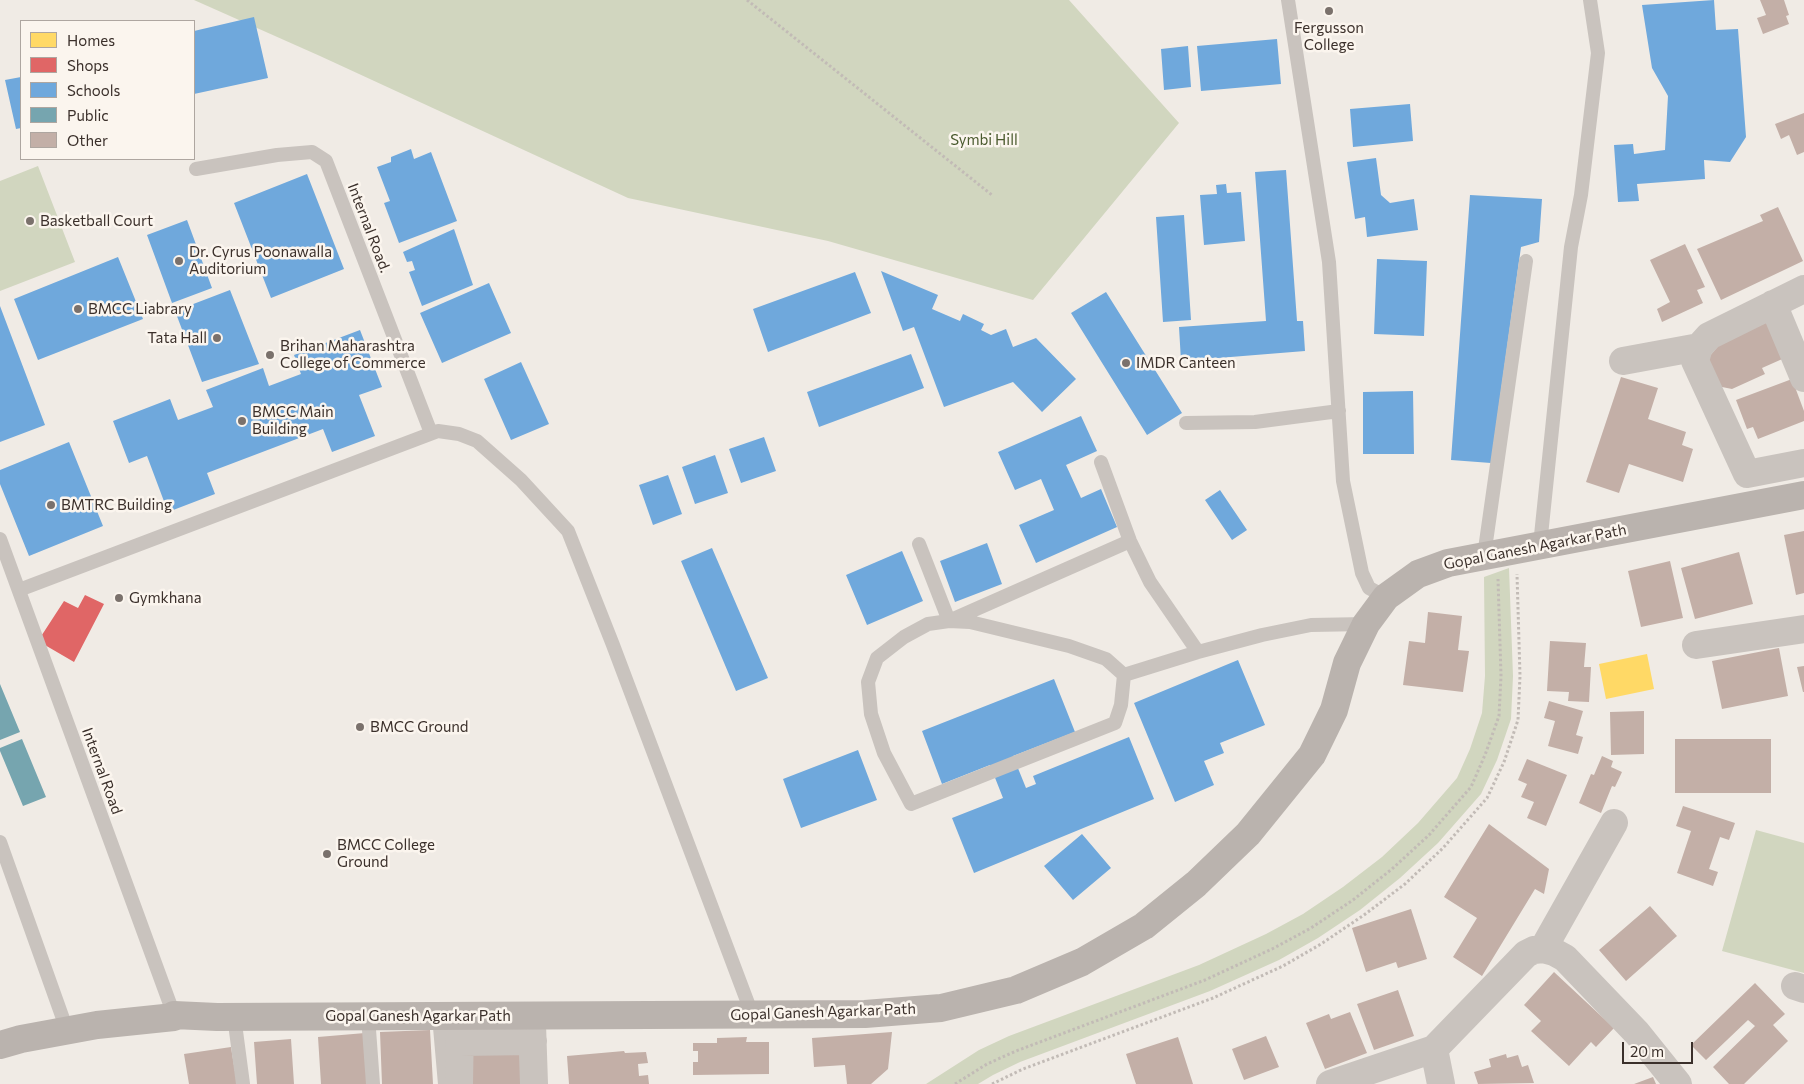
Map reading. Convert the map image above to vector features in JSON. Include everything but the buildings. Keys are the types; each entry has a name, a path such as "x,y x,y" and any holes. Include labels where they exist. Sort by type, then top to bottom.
{"street":[{"path":"1804,289 1709,336 1699,348 1695,361 1746,474 1804,463"},
{"path":"1773,304 1804,378"},
{"path":"1623,361 1699,348"},
{"name":"Gopal Ganesh Agarkar Path","path":"0,1045 96,1025 174,1017 174,1015 368,1016 494,1029 532,1028 752,1014 865,1014 941,1008 1016,990 1082,962 1144,926 1196,884 1248,834 1312,755 1334,710 1347,663 1366,624 1386,597 1418,574 1448,563 1804,495"},
{"path":"1696,644 1804,629"},
{"path":"1543,949 1614,823"},
{"path":"1330,1084 1434,1049 1526,954 1534,950 1543,949 1565,958 1637,1033 1678,1084"},
{"path":"453,1024 459,1084"},
{"path":"532,1028 534,1084"},
{"path":"1434,1049 1440,1084"}],"lane":[{"path":"1288,0 1329,262 1343,481 1362,573 1369,588 1386,597"},
{"path":"1540,545 1571,247 1581,194 1598,53 1590,0"},
{"name":"Internal Road.","path":"196,169 277,155 312,152 326,161 431,433"},
{"path":"1494,554 1526,261"},
{"path":"1186,423 1255,422 1338,411"},
{"path":"19,590 438,430 459,434 477,441 522,480 568,531 752,1014"},
{"path":"1101,462 1130,541 1150,582 1198,652"},
{"name":"Internal Road","path":"0,539 174,1015"},
{"path":"949,621 1130,541"},
{"path":"919,544 949,621"},
{"path":"949,621 970,622 1069,646 1106,660 1124,675 1121,705 1116,723 911,804 884,753 871,714 868,682 876,658 904,637 928,624 949,621"},
{"path":"1124,675 1262,635 1311,625 1366,624"},
{"path":"0,842 67,1030"},
{"path":"234,1016 243,1084"},
{"path":"368,1016 374,1084"},
{"path":"445,1084 453,1024"}],"path":[{"path":"747,0 992,195"},
{"path":"955,1084 987,1064 1016,1051 1205,980 1274,948 1311,928 1353,900 1392,869 1429,835 1471,787 1486,755 1499,716 1498,572 1494,554"},
{"path":"992,1084 1023,1069 1213,998 1282,966 1321,944 1364,915 1405,884 1443,848 1487,798 1504,762 1518,720 1520,676 1517,573 1494,554"}],"green space":[{"name":"Symbi Hill","path":"194,0 1069,0 1179,123 1033,300 828,241 628,198"},
{"name":"Basketball Court","path":"38,166 75,262 0,291 0,181"},
{"path":"1509,568 1513,676 1511,719 1497,760 1481,794 1438,843 1400,878 1360,910 1318,938 1279,960 1210,991 1020,1062 978,1084 926,1084 979,1050 1009,1036 1199,965 1266,934 1303,914 1343,887 1382,857 1418,823 1457,778 1470,749 1482,713 1485,676 1484,577"},
{"path":"1756,830 1804,843 1804,973 1722,951"}],"place":[{"name":"Fergusson College","path":"1329,11"},
{"name":"Basketball Court","path":"30,221"},
{"name":"Dr. Cyrus Poonawalla Auditorium","path":"179,261"},
{"name":"BMCC Liabrary","path":"78,309"},
{"name":"Tata Hall","path":"217,338"},
{"name":"Brihan Maharashtra College of Commerce","path":"270,355"},
{"name":"IMDR Canteen","path":"1126,363"},
{"name":"BMCC Main Building","path":"242,421"},
{"name":"BMTRC Building","path":"51,505"},
{"name":"Gymkhana","path":"119,598"},
{"name":"BMCC Ground","path":"360,727"},
{"name":"BMCC College Ground","path":"327,854"}]}
